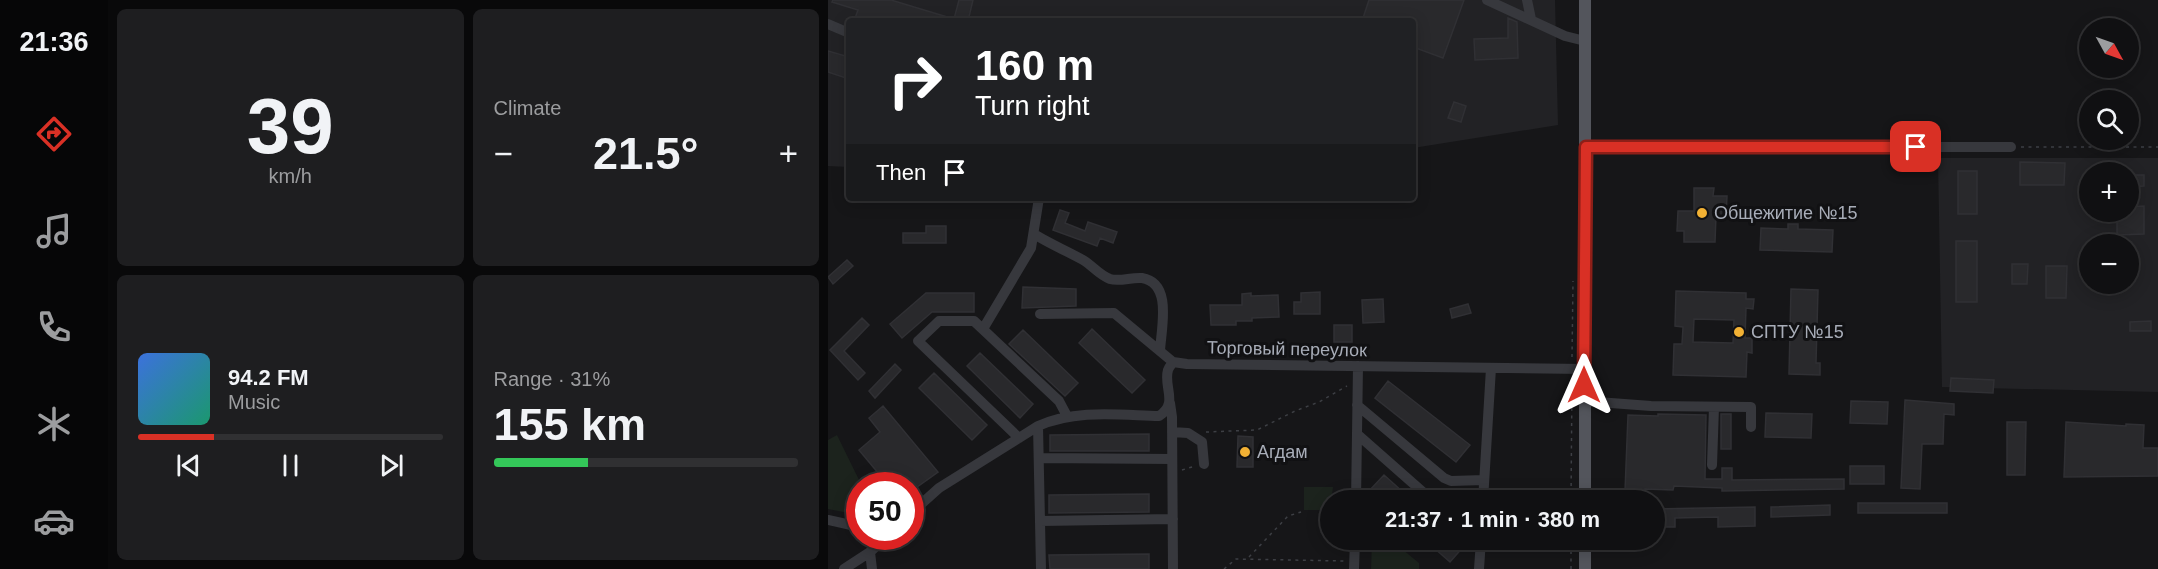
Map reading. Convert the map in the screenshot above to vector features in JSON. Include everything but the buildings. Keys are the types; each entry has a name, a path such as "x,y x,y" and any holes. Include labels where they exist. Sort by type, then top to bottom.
{"main road":[{"path":"1585,0 1585,490"},
{"path":"1585,550 1585,569"}],"street":[{"path":"1487,0 1564,36 1585,41"},
{"path":"1527,0 1531,19"},
{"path":"828,24 846,32"},
{"path":"1586,147 2010,147"},
{"path":"983,329 1031,248 1039,201"},
{"path":"1034,234 1049,244 1083,260 1113,280 1141,278 1151,281 1159,288 1162,299 1160,351"},
{"path":"1040,314 1114,313 1173,362 1167,372 1172,432 1173,569"},
{"path":"1019,438 918,341 939,321 974,321 1059,401 1067,416"},
{"name":"Торговый переулок","path":"1173,362 1584,369"},
{"path":"1356,490 1358,366"},
{"path":"1484,490 1491,368"},
{"path":"1584,400 1650,406 1751,407 1751,427"},
{"path":"924,501 939,488 1038,426 1067,416 1159,416 1170,403"},
{"path":"1357,405 1443,478 1484,480"},
{"path":"1712,465 1714,407"},
{"path":"1038,426 1041,569"},
{"path":"1172,432 1188,433 1202,442 1204,464"},
{"path":"1357,434 1421,490"},
{"path":"1039,458 1172,459"},
{"path":"1040,521 1173,519"},
{"path":"828,520 846,524"},
{"path":"1354,565 1355,550"},
{"path":"1479,569 1480,550"},
{"path":"844,569 870,552 872,569"}],"path":[{"path":"2010,147 2158,147"},
{"path":"1188,433 1257,430 1319,402 1358,379"},
{"path":"1173,473 1204,464"},
{"path":"1248,559 1288,516 1301,512"},
{"path":"1571,550 1571,569"},
{"path":"1224,569 1236,559 1354,565"}],"shaded area":[{"path":"828,0 1555,0 1558,125 1416,148 1416,18 846,18 846,167 828,166"},
{"path":"1938,158 2158,158 2158,392 1942,387"},
{"path":"837,435 855,472 846,472 846,512 828,509 828,440"},
{"path":"1304,487 1333,487 1333,490 1320,490 1320,510 1304,510"},
{"path":"1372,550 1403,550 1419,563 1419,569 1371,569"}],"place":[{"name":"Общежитие №15","path":"1702,213"},
{"name":"СПТУ №15","path":"1739,332"},
{"name":"Агдам","path":"1245,452"}],"route":[{"path":"1584,385 1586,147 1916,147"}]}
